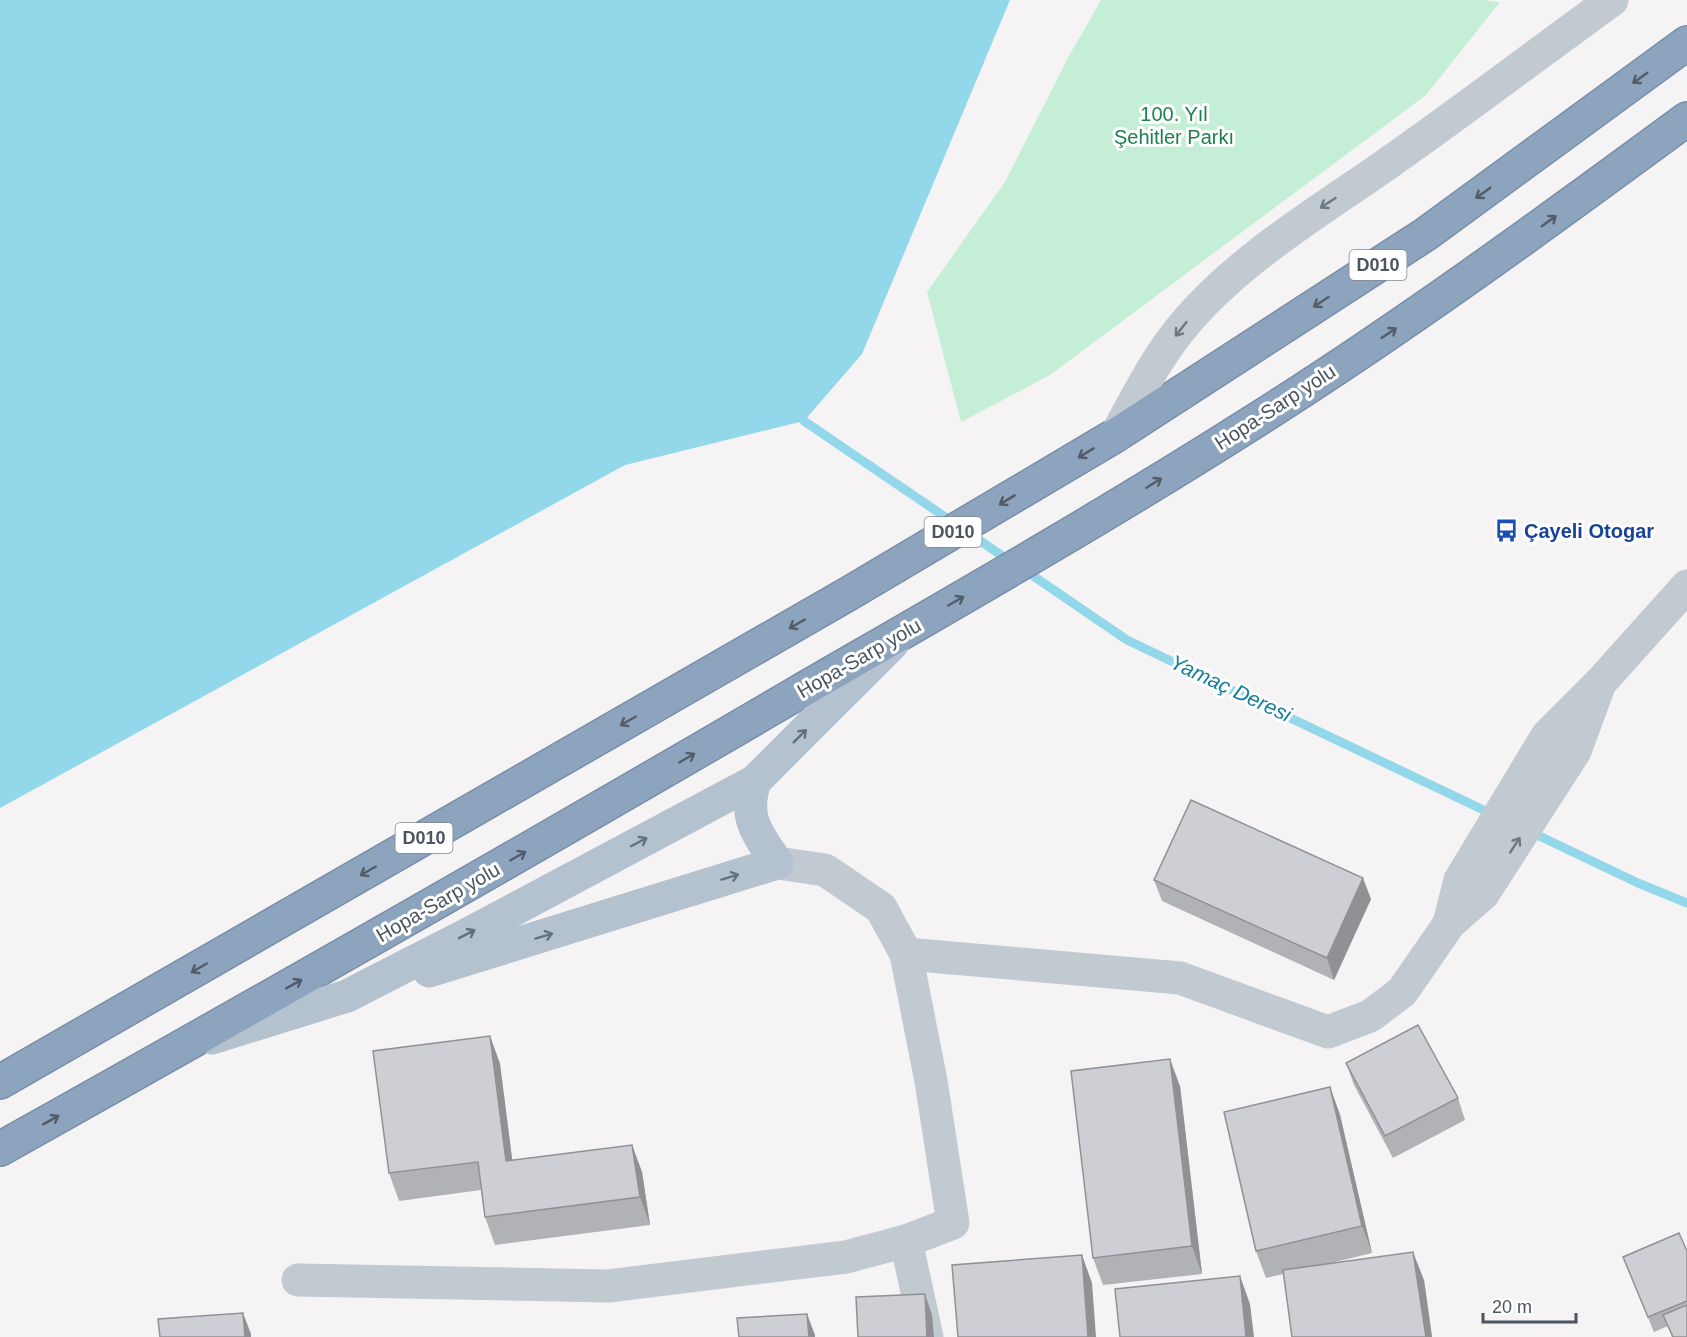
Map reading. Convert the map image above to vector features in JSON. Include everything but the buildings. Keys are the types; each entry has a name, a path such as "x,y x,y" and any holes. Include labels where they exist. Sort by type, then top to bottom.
{"highway":[{"name":"D010","path":"0,1082 848,594 1116,435 1426,234 1687,43"},
{"name":"Hopa-Sarp yolu","path":"0,1149 480,878 1104,514 1248,426 1390,332 1546,224 1687,119"}],"main road":[{"path":"347,996 755,781 906,630"},
{"path":"179,1048 777,863 757,832 750,813 749,798 755,781"}],"street":[{"path":"1116,435 1158,358 1188,320 1226,282 1316,211 1377,171 1612,0"},
{"path":"906,954 1180,978 1328,1032 1370,1016 1402,992 1449,924 1600,683 1687,586"},
{"path":"298,1280 608,1286 846,1257 906,1241 953,1223 931,1081 906,954 881,908 825,870 777,863"},
{"path":"906,1241 927,1337"}],"green space":[{"name":"100. Yıl Şehitler Parkı","path":"1101,0 1482,0 1500,2 1426,95 1050,375 961,422 927,292 1005,182 1069,56"}],"water":[{"path":"0,0 1010,0 862,354 804,421 625,465 0,808"}],"waterway":[{"name":"Yamaç Deresi","path":"804,421 954,523"},
{"name":"Yamaç Deresi","path":"966,531 1011,562"},
{"name":"Yamaç Deresi","path":"1023,569 1127,640 1494,815"},
{"name":"Yamaç Deresi","path":"1531,832 1638,883 1687,903"}],"place":[{"name":"Çayeli Otogar","path":"1506,531"}]}
